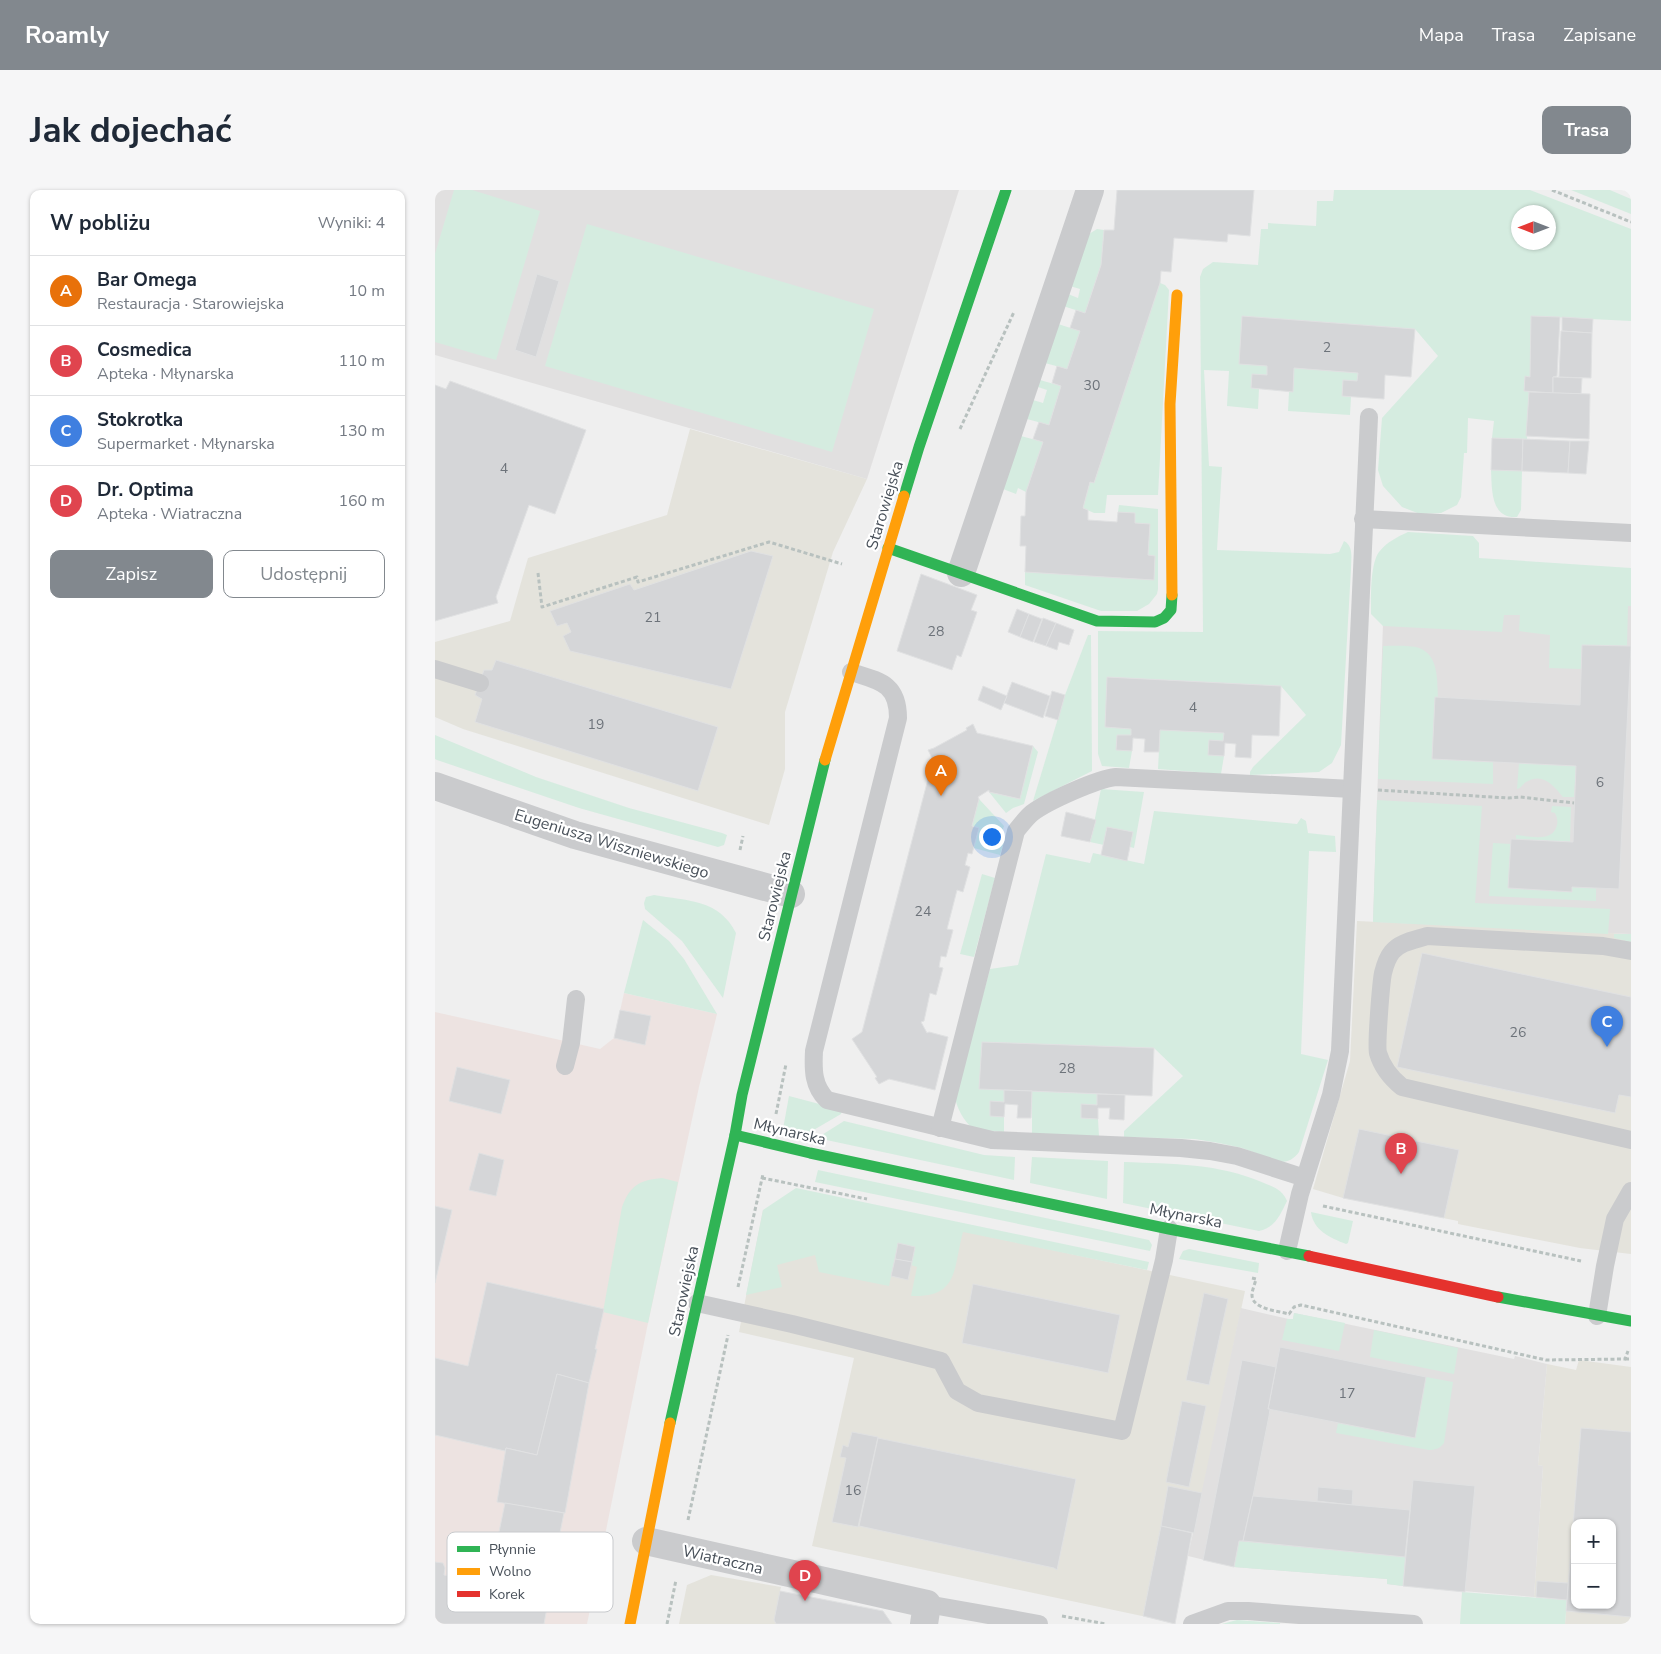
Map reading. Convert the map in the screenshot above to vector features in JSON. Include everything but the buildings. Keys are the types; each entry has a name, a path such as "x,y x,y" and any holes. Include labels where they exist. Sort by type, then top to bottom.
{"street":[{"name":"Starowiejska","path":"630,1624 661,1463 735,1135 742,1096 828,748 919,448 1006,190"},
{"path":"961,574 1089,190"},
{"path":"888,548 1097,621 1155,622 1164,618 1171,610 1173,586 1170,404 1177,295"},
{"name":"Eugeniusza Wiszniewskiego","path":"435,786 575,836 791,894"},
{"name":"Młynarska","path":"735,1135 810,1153 1169,1229 1287,1251 1519,1302 1631,1321"},
{"name":"Wiatraczna","path":"646,1541 925,1614"}],"lane":[{"path":"1287,1251 1303,1186 1331,1096 1340,1051 1369,417"},
{"path":"1363,519 1631,533"},
{"path":"435,669 480,683"},
{"path":"851,672 879,680 890,689 896,698 898,718 814,1051 813,1070 817,1086 827,1100 992,1140 1181,1148 1210,1151 1237,1156 1303,1186"},
{"path":"940,1128 1017,831 1033,813 1057,799 1101,780 1116,777 1351,789"},
{"path":"1631,951 1603,946 1427,936 1405,943 1394,949 1387,958 1383,974 1377,1051 1390,1077 1402,1087 1631,1140"},
{"path":"565,1066 571,1042 576,999"},
{"path":"1597,1316 1615,1219 1631,1191"},
{"path":"697,1303 792,1324 941,1362 957,1391 978,1403 1122,1431 1164,1260 1169,1229"},
{"path":"1192,1624 1228,1612 1248,1611 1414,1624"},
{"path":"925,1614 1039,1624"}],"path":[{"path":"1552,190 1631,222"},
{"path":"538,573 542,607 637,578 638,582 769,542 841,564"},
{"path":"1351,789 1508,798 1520,797 1574,803"},
{"path":"740,850 743,836"},
{"path":"667,1624 788,1058"},
{"path":"762,1178 871,1200"},
{"path":"1303,1186 1327,1207 1605,1266"},
{"path":"1247,1277 1256,1279 1252,1296 1255,1302 1260,1306 1289,1314 1294,1306 1301,1305 1545,1360 1631,1360"},
{"path":"1625,1359 1628,1350"}],"shaded area":[{"path":"435,190 959,190 867,479 435,355"},
{"path":"690,429 867,479 833,552 785,712 785,769 769,825 463,729 435,717 435,642 510,621 528,558 667,515"},
{"path":"1384,594 1631,606 1631,934 1373,922"},
{"path":"1357,921 1631,934 1631,1254 1580,1248 1458,1224 1458,1221 1343,1198 1313,1189 1350,1061"},
{"path":"624,993 717,1014 699,1087 648,1323 606,1532 447,1532 447,1612 589,1612 587,1624 435,1624 435,1012 600,1049 614,1038"},
{"path":"763,1210 963,1231 1245,1291 1192,1533 1175,1623 812,1546 854,1358 739,1332"},
{"path":"1241,1308 1293,1320 1294,1313 1514,1359 1515,1356 1547,1364 1538,1465 1543,1466 1534,1597 1403,1586 1387,1584 1387,1579 1234,1567 1188,1556"},
{"path":"1579,1360 1631,1367 1631,1624 1565,1624 1567,1600 1534,1597 1543,1466 1538,1465 1547,1364 1576,1370"},
{"path":"711,1575 781,1587 780,1591 892,1624 679,1624 687,1585"}],"green space":[{"path":"454,190 472,190 540,211 496,360 435,342 435,254"},
{"path":"1334,190 1530,190 1631,229 1631,321 1531,316 1530,377 1525,377 1524,390 1529,392 1527,439 1492,438 1494,421 1468,418 1467,453 1464,453 1461,497 1457,505 1441,513 1420,514 1402,507 1383,486 1378,470 1382,418 1438,356 1415,329 1242,317 1239,364 1267,366 1267,375 1252,374 1251,388 1259,389 1258,409 1227,406 1229,371 1204,370 1209,466 1222,467 1217,550 1330,554 1339,552 1344,541 1349,546 1351,569 1341,745 1332,763 1319,772 1250,775 1253,767 1306,715 1281,686 1108,677 1105,727 1131,729 1131,735 1117,735 1116,749 1132,751 1129,768 1102,766 1098,754 1098,631 1203,632 1200,277 1203,269 1213,262 1258,265 1261,229 1268,229 1268,223 1316,226 1317,201 1333,201"},
{"path":"1571,190 1610,190 1631,199 1631,214"},
{"path":"587,224 874,309 832,452 545,366"},
{"path":"1097,229 1104,230 1101,265 1085,313 1063,306 1068,294 1078,298 1080,289 1070,286 1089,234"},
{"path":"1160,283 1169,290 1158,495 1107,495 1105,513 1094,513 1083,508 1090,482 1094,483"},
{"path":"1058,324 1080,331 1067,369 1045,363"},
{"path":"1294,368 1358,373 1357,381 1343,380 1342,396 1351,397 1350,415 1288,411 1289,392 1293,391"},
{"path":"1040,380 1061,386 1049,425 1027,419 1033,400 1043,403 1047,390 1038,387"},
{"path":"1021,436 1043,442 1026,492 1018,488 1016,494 1003,489"},
{"path":"1491,470 1522,471 1521,510 1517,517 1508,516 1497,508 1494,501"},
{"path":"1119,505 1158,509 1158,589 1157,594 1149,604 1137,611 1101,611 1025,585 1025,572 1154,580 1155,556 1148,555 1150,524 1135,523 1135,513 1118,512"},
{"path":"1408,532 1473,536 1479,543 1479,558 1631,568 1631,606 1628,606 1627,646 1582,645 1581,669 1549,668 1550,635 1519,631 1520,615 1504,615 1502,632 1383,626 1371,614 1374,564 1382,548 1392,540"},
{"path":"1088,635 1091,635 1092,771 1033,801 1065,695"},
{"path":"1383,646 1419,648 1426,651 1434,662 1438,697 1435,697 1432,759 1493,762 1493,784 1378,779"},
{"path":"1160,730 1224,733 1223,741 1209,740 1208,755 1224,756 1221,774 1158,769"},
{"path":"435,735 536,777 629,808 722,833 727,835 724,845 718,847 579,808 437,760 435,759"},
{"path":"1033,746 1038,752 1024,804 1006,813 989,792 1020,799"},
{"path":"1519,763 1576,766 1574,797 1563,797 1551,784 1538,778 1526,782 1517,789"},
{"path":"1101,789 1144,792 1134,848 1130,847 1132,832 1107,827 1104,845 1090,842"},
{"path":"979,799 1004,826 1001,834 1005,839 1000,855 974,848 979,828 972,826"},
{"path":"1377,800 1482,806 1475,903 1610,909 1608,934 1373,922"},
{"path":"1552,806 1571,807 1570,842 1516,839 1516,835 1540,837 1555,831 1557,818 1555,813 1551,812"},
{"path":"1154,811 1297,824 1301,818 1306,821 1308,833 1335,836 1336,852 1309,851 1301,1054 1328,1060 1299,1152 1288,1161 1280,1162 1242,1148 1195,1139 1124,1137 1124,1131 1183,1076 1154,1048 982,1042 979,1088 1004,1090 1004,1102 990,1101 990,1116 1004,1117 1004,1132 973,1129 964,1119 957,1106 955,1097 990,969 1018,965 1046,854 1090,863 1093,853 1144,864"},
{"path":"1493,843 1511,844 1509,888 1572,892 1572,887 1596,888 1596,901 1489,896"},
{"path":"982,874 995,878 974,957 960,954"},
{"path":"654,895 701,904 721,914 729,922 736,933 723,998 682,941 645,909 646,897"},
{"path":"643,920 669,941 684,959 717,1014 624,993"},
{"path":"1614,934 1631,934 1631,942 1614,938"},
{"path":"1032,1091 1097,1094 1097,1105 1081,1104 1081,1118 1098,1119 1099,1136 1032,1134"},
{"path":"789,1096 842,1110 841,1114 805,1135 791,1132 783,1129"},
{"path":"844,1121 984,1155 1015,1157 1014,1180 817,1138"},
{"path":"1032,1157 1108,1161 1107,1199 1030,1183"},
{"path":"1124,1162 1195,1166 1247,1176 1275,1188 1283,1194 1287,1201 1273,1224 1259,1231 1123,1203"},
{"path":"818,1170 1149,1240 1152,1245 1150,1251 815,1182"},
{"path":"662,1178 678,1182 648,1323 603,1312 622,1207 625,1200 632,1189 642,1182"},
{"path":"796,1188 1149,1262 1147,1270 963,1232 952,1278 938,1292 911,1296 917,1267 911,1265 915,1247 898,1243 889,1286 819,1272 815,1255 777,1265 782,1287 746,1295 763,1210"},
{"path":"1311,1212 1353,1221 1348,1243 1340,1242 1323,1232 1315,1224"},
{"path":"1189,1249 1259,1263 1258,1273 1179,1259 1183,1251"},
{"path":"1294,1313 1345,1323 1339,1351 1282,1340 1287,1319 1293,1319"},
{"path":"1374,1330 1458,1348 1454,1374 1370,1357"},
{"path":"1426,1377 1453,1382 1444,1443 1436,1449 1429,1450 1336,1433 1338,1423 1415,1437"},
{"path":"1239,1541 1405,1557 1403,1586 1387,1584 1387,1579 1234,1567"},
{"path":"1462,1592 1567,1600 1565,1624 1460,1624"},
{"path":"1237,1620 1280,1623 1280,1624 1222,1624"}],"traffic: fast":[{"path":"904,496 1006,190"},
{"path":"888,548 1097,621 1155,622 1164,618 1171,610 1172,595"},
{"path":"670,1423 735,1135 742,1095 825,760"},
{"path":"735,1135 810,1153 1169,1229 1309,1256"},
{"path":"1498,1297 1631,1321"}],"traffic: slow":[{"path":"1172,595 1170,404 1177,295"},
{"path":"825,760 904,496"},
{"path":"630,1624 670,1423"}],"traffic: jam":[{"path":"1309,1256 1498,1297"}],"place":[{"name":"Bar Omega","path":"941,796"},
{"name":"Stokrotka","path":"1607,1047"},
{"name":"Cosmedica","path":"1401,1174"},
{"name":"Dr. Optima","path":"805,1601"}]}
